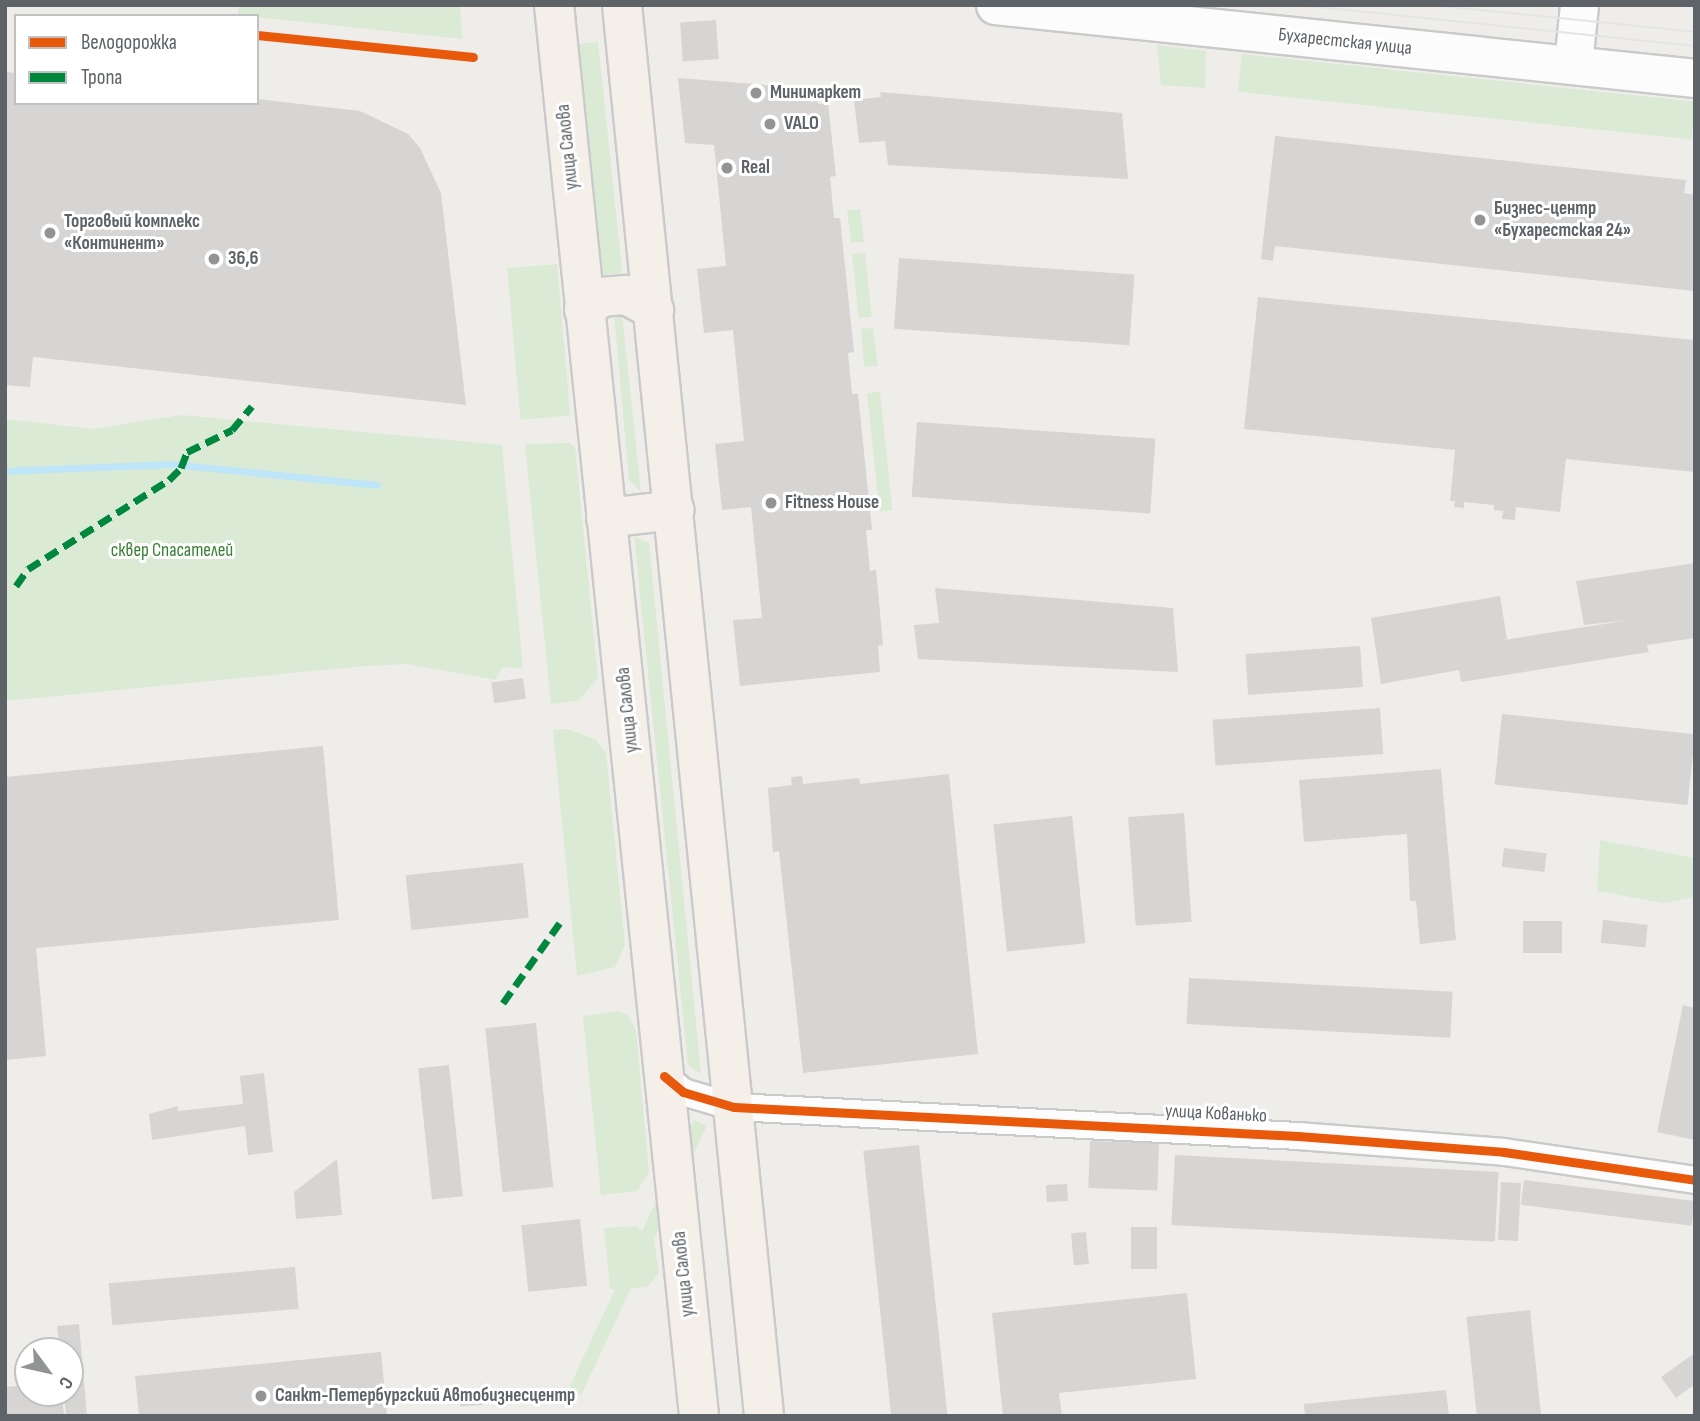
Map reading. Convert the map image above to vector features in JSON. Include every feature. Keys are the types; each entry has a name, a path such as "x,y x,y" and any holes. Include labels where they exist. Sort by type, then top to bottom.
{"main road":[{"name":"улица Салова","path":"554,5 699,1416"},
{"path":"622,5 675,510 764,1416"},
{"name":"Бухарестская улица","path":"995,5 1695,78"},
{"path":"1573,64 1579,5"},
{"path":"584,310 601,297 626,295 654,310"},
{"path":"606,518 675,510"}],"street":[{"name":"улица Кованько","path":"664,1076 684,1092 734,1107 1326,1138 1504,1152 1695,1180"}],"green space":[{"path":"239,5 460,5 462,39 259,17 259,14 238,14"},
{"path":"598,42 622,273 603,275 579,44"},
{"path":"1157,45 1206,51 1205,88 1161,85"},
{"path":"1242,54 1695,102 1692,139 1238,92"},
{"path":"860,209 864,242 851,243 847,211"},
{"path":"865,253 872,317 859,318 852,254"},
{"path":"557,264 570,415 520,420 507,268"},
{"path":"614,314 622,314 641,492 629,480"},
{"path":"873,328 878,366 864,367 861,329"},
{"path":"880,392 892,510 880,512 867,393"},
{"name":"cквер Спасателей","path":"181,415 502,445 523,669 502,667 496,680 408,664 365,666 5,701 5,419 93,429"},
{"path":"569,443 575,447 598,678 579,700 551,704 525,444"},
{"path":"634,536 649,543 701,1074 688,1065"},
{"path":"567,729 595,739 606,753 625,945 615,967 577,976 553,730"},
{"path":"1600,840 1695,858 1695,897 1664,903 1597,891"},
{"path":"617,1011 628,1015 636,1030 649,1173 637,1191 601,1195 583,1016"},
{"path":"694,1120 707,1126 581,1395 568,1389"},
{"path":"635,1226 654,1240 659,1273 647,1287 614,1290 610,1288 604,1228"}],"building":[{"path":"716,20 719,59 683,61 680,23"},
{"path":"5,72 14,73 14,105 259,105 259,99 360,111 408,134 420,148 441,193 466,405 33,357 30,387 5,385"},
{"path":"678,78 817,89 818,104 828,103 836,176 830,177 834,218 840,218 854,352 848,353 852,394 858,394 872,530 866,530 870,571 876,570 883,645 878,646 880,672 740,686 733,620 762,618 751,507 722,510 715,444 744,441 733,330 704,333 697,269 726,266 714,145 685,143"},
{"path":"880,92 1122,113 1128,179 888,165 885,141 859,143 854,100 881,97"},
{"name":"Бизнес-центр «Бухарестская 24»","path":"1275,136 1686,180 1684,193 1695,195 1695,291 1275,246 1273,261 1261,259"},
{"path":"899,258 1134,274 1129,345 894,329"},
{"path":"1258,297 1695,340 1695,472 1566,459 1560,512 1516,507 1515,520 1502,519 1503,511 1494,510 1494,505 1464,502 1464,508 1454,507 1455,501 1450,501 1455,450 1244,429"},
{"path":"917,422 1155,439 1150,513 912,497"},
{"path":"1695,563 1695,638 1647,645 1649,652 1461,682 1459,670 1381,684 1371,618 1500,596 1507,639 1497,641 1629,620 1584,625 1576,581"},
{"path":"935,588 1173,608 1178,672 918,659 914,625 939,623"},
{"path":"1360,646 1363,687 1248,695 1245,654"},
{"path":"523,678 526,699 494,703 491,682"},
{"path":"1380,708 1383,754 1216,766 1212,720"},
{"path":"1502,714 1695,734 1688,805 1495,785"},
{"path":"323,746 339,920 36,948 46,1056 5,1060 5,777"},
{"path":"1441,769 1456,940 1420,944 1416,901 1410,901 1407,834 1304,842 1299,780"},
{"path":"949,774 978,1054 803,1073 779,851 773,852 768,788 792,785 791,777 802,776 803,784 859,778 860,784"},
{"path":"1184,813 1192,922 1136,926 1128,817"},
{"path":"1072,816 1085,943 1007,952 993,824"},
{"path":"1504,848 1547,853 1544,872 1502,867"},
{"path":"523,863 529,918 411,930 406,875"},
{"path":"1603,920 1648,925 1645,948 1601,943"},
{"path":"1523,921 1562,921 1562,953 1523,953"},
{"path":"1189,978 1453,992 1450,1038 1187,1024"},
{"path":"1683,1005 1695,1008 1695,1140 1657,1132"},
{"path":"536,1023 553,1187 503,1192 485,1028"},
{"path":"449,1065 463,1196 432,1200 418,1068"},
{"path":"264,1073 273,1152 248,1155 245,1126 152,1140 149,1114 178,1106 178,1111 243,1104 240,1076"},
{"path":"1090,1141 1159,1143 1157,1190 1088,1188"},
{"path":"919,1145 947,1416 891,1416 863,1151"},
{"path":"1175,1155 1499,1172 1495,1242 1171,1225"},
{"path":"337,1159 342,1215 296,1219 294,1192"},
{"path":"1524,1180 1695,1201 1692,1226 1521,1205"},
{"path":"1501,1182 1521,1183 1518,1241 1498,1240"},
{"path":"1067,1184 1068,1201 1047,1202 1046,1185"},
{"path":"580,1219 587,1286 528,1292 521,1225"},
{"path":"1131,1227 1157,1227 1157,1269 1131,1269"},
{"path":"1086,1232 1089,1264 1074,1265 1071,1233"},
{"path":"295,1267 299,1309 112,1325 109,1283"},
{"path":"1187,1293 1196,1379 1059,1393 1062,1416 1003,1416 992,1313"},
{"path":"1530,1310 1541,1416 1477,1416 1466,1317"},
{"path":"79,1324 80,1337 58,1337 57,1326"},
{"name":"Санкт-Петербургский Автобизнесцентр","path":"381,1352 387,1416 139,1416 135,1376"},
{"path":"1695,1353 1695,1384 1676,1398 1661,1377"},
{"path":"84,1382 87,1416 66,1416 65,1407 84,1407"},
{"path":"14,1386 14,1407 63,1407 64,1416 5,1416 5,1387"},
{"path":"1446,1390 1449,1416 1305,1416 1304,1404"},
{"path":"481,1391 482,1405 460,1407 459,1393"}],"waterway":[{"path":"5,471 171,464 377,485"}],"tram line":[{"path":"1299,5 1695,46"},
{"path":"1431,5 1695,32"}],"marked path":[{"path":"16,586 28,569 169,480 181,468 187,452 232,430 252,406"},
{"path":"503,1003 561,921"}],"cycle path":[{"path":"259,35 473,57"},
{"path":"664,1076 683,1092 734,1107 1298,1136 1504,1152 1695,1180"}],"place":[{"name":"Минимаркет","path":"756,93"},
{"name":"VALO","path":"770,124"},
{"name":"Real","path":"727,168"},
{"name":"Бизнес-центр «Бухарестская 24»","path":"1480,220"},
{"name":"Торговый комплекс «Континент»","path":"50,233"},
{"name":"36,6","path":"214,259"},
{"name":"Fitness House","path":"771,503"},
{"name":"Санкт-Петербургский Автобизнесцентр","path":"261,1396"}]}
